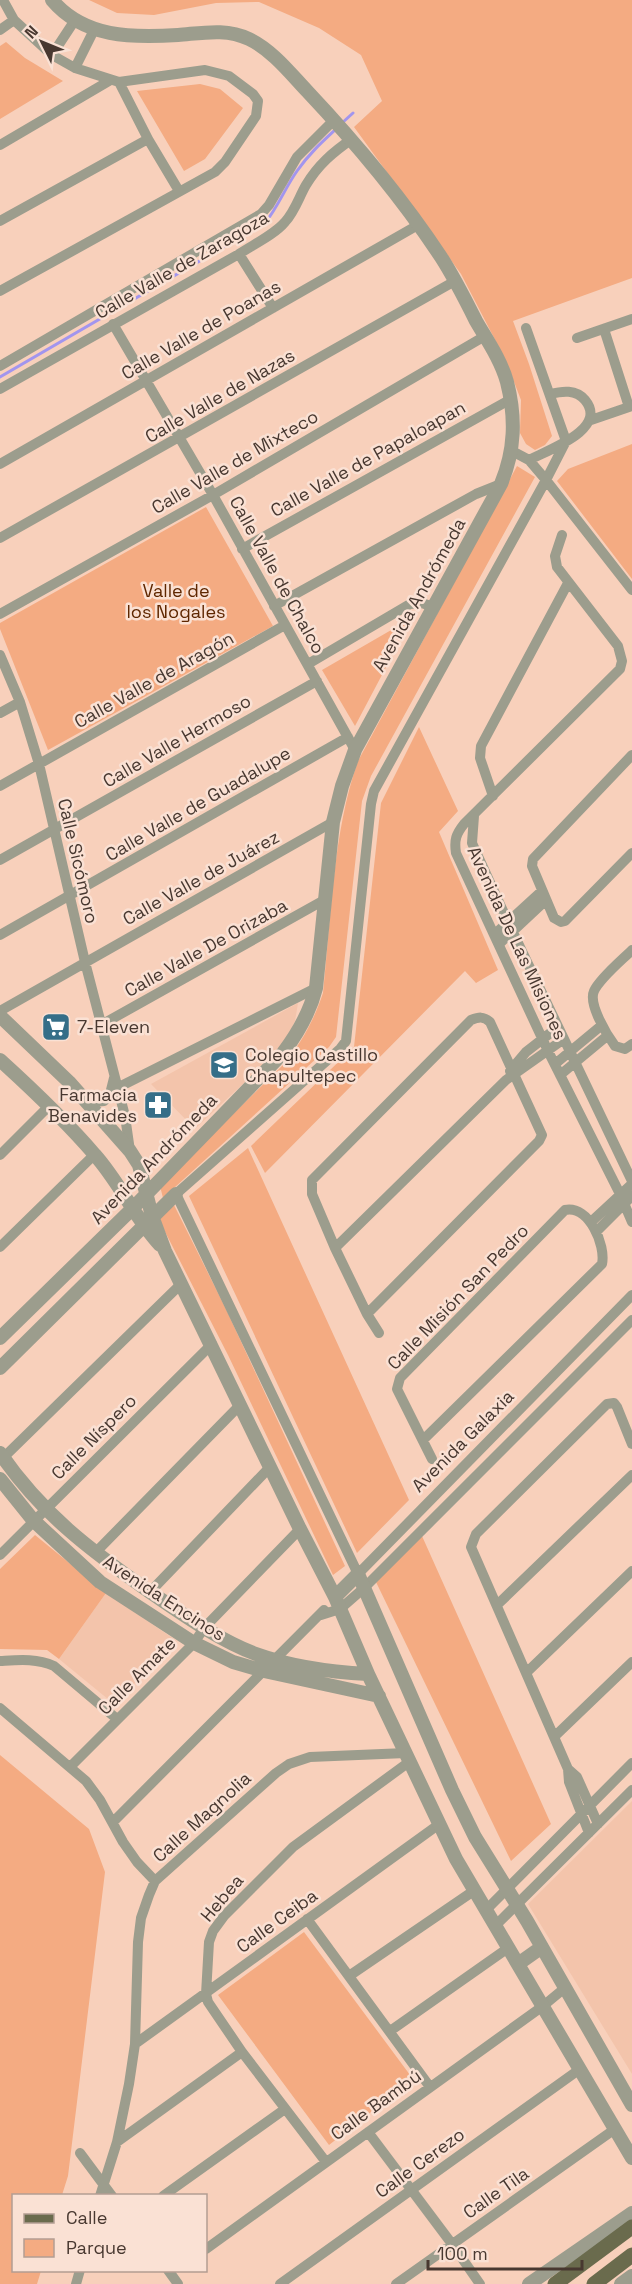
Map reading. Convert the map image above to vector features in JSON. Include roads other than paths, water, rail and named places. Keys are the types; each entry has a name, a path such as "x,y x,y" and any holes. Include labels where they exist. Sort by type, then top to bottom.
{"main road":[{"path":"555,2284 632,2227"},
{"path":"594,2284 632,2255"}],"street":[{"path":"3,0 14,20 52,55 75,68 114,81 179,191"},
{"name":"Avenida Andrómeda","path":"0,1338 132,1209 283,1053 297,1034 313,1001 316,988 333,822 352,744 433,607 501,484 512,451 514,430 506,379 441,257 350,136 286,69 260,45 240,35 216,30 123,36 94,30 75,20 52,0"},
{"path":"0,30 14,20"},
{"path":"52,55 75,20"},
{"path":"75,68 94,30"},
{"path":"0,145 114,81 205,70 229,76 253,94 258,101 256,116 225,162 215,172 0,291"},
{"name":"Calle Valle de Zaragoza","path":"0,366 261,214 269,206 297,158 335,121"},
{"name":"Calle Valle de Zaragoza","path":"0,389 239,254 285,223 318,166 350,136"},
{"path":"0,221 148,139"},
{"name":"Calle Valle de Poanas","path":"0,464 418,225"},
{"path":"239,254 273,308"},
{"name":"Calle Valle de Nazas","path":"0,538 455,281"},
{"path":"577,338 632,319"},
{"name":"Calle Valle de Chalco","path":"113,324 213,495 352,744"},
{"path":"526,328 566,441"},
{"path":"529,460 581,432 591,420 630,406 604,329"},
{"name":"Calle Valle de Mixteco","path":"0,614 213,495 485,336"},
{"path":"550,394 567,391 583,397 591,413 591,420"},
{"name":"Calle Valle de Papaloapan","path":"242,549 510,399"},
{"name":"Avenida Andrómeda","path":"0,1368 147,1221 340,1049 346,1041 374,791 566,441"},
{"path":"512,451 529,460 632,590"},
{"path":"274,606 476,494 501,484"},
{"path":"474,816 620,669 622,661 618,646 568,583 555,561 562,535"},
{"path":"493,796 480,758 482,746 568,583"},
{"path":"308,664 410,604 422,603 433,607"},
{"name":"Calle Valle de Aragón","path":"0,786 285,625"},
{"name":"Calle Sicómoro","path":"0,655 20,702 39,764 85,962 125,1116 130,1151"},
{"name":"Calle Valle Hermoso","path":"0,860 316,681"},
{"path":"0,713 20,702"},
{"name":"Calle Valle de Guadalupe","path":"0,935 352,744"},
{"path":"632,755 536,854 532,866 554,918 561,922 566,921 632,853"},
{"name":"Avenida De Las Misiones","path":"474,816 472,843 632,1182"},
{"name":"Avenida De Las Misiones","path":"474,816 459,831 454,843 456,853 548,1051 625,1198 632,1222"},
{"name":"Calle Valle de Juárez","path":"0,1011 333,822"},
{"path":"497,939 544,896"},
{"name":"Calle Valle De Orizaba","path":"101,1025 326,900"},
{"path":"632,950 595,989 593,999 607,1036 619,1049 625,1049 632,1044"},
{"path":"83,1098 94,1102 104,1101 116,1083 316,988"},
{"path":"0,1016 83,1098 130,1151 139,1165 147,1192 147,1221"},
{"path":"367,1314 539,1141 542,1135 511,1074 490,1022 485,1017 471,1020 317,1174 311,1188 335,1248 367,1314 379,1333"},
{"path":"558,1070 602,1025"},
{"path":"335,1248 511,1074 543,1039 558,1027"},
{"path":"572,1057 607,1036"},
{"path":"511,1074 564,1039"},
{"path":"1,1062 50,1106 95,1155 121,1188 132,1209 147,1221 165,1251 212,1344 300,1530 338,1603 368,1674 438,1825 632,2158"},
{"path":"0,1155 50,1106"},
{"path":"0,1247 95,1155"},
{"path":"139,1165 155,1170 170,1169"},
{"path":"423,1440 602,1264 603,1259 593,1227 625,1198 632,1182"},
{"path":"176,1194 358,1574 452,1790 475,1837 566,1987 632,2105"},
{"name":"Calle Misión San Pedro","path":"432,1459 397,1389 400,1378 565,1210 571,1209 579,1212 593,1227"},
{"path":"2,1456 182,1283"},
{"name":"Avenida Galaxia","path":"338,1603 358,1574 632,1295"},
{"name":"Avenida Galaxia","path":"113,1822 321,1615 364,1588 632,1320"},
{"name":"Calle Níspero","path":"0,1555 212,1344"},
{"path":"589,1833 586,1809 577,1777 568,1769 471,1547 476,1534 607,1404 614,1403 632,1444"},
{"path":"95,1553 240,1405"},
{"name":"Avenida Encinos","path":"2,1456 63,1528 95,1553 204,1628 236,1645 276,1660 306,1667 368,1674"},
{"path":"150,1592 270,1467"},
{"path":"497,1605 632,1475"},
{"name":"Avenida Encinos","path":"0,1479 33,1520 100,1582 194,1643 233,1662 264,1671 379,1696"},
{"name":"Calle Amate","path":"71,1766 194,1643 204,1628 300,1530"},
{"path":"526,1673 632,1571"},
{"path":"0,1661 31,1660 54,1665 117,1719"},
{"path":"554,1737 632,1662"},
{"path":"0,1708 86,1781 132,1855 155,1881"},
{"name":"Calle Magnolia","path":"100,2194 117,2142 135,2044 138,1942 141,1917 155,1881 289,1764 310,1757 408,1758"},
{"name":"Hebea","path":"206,1994 209,1941 224,1916 293,1847 408,1758"},
{"path":"486,1910 632,1763"},
{"path":"495,1926 632,1790"},
{"path":"586,1809 598,1824"},
{"name":"Calle Ceiba","path":"135,2044 438,1825"},
{"path":"452,1852 475,1837"},
{"path":"350,1976 475,1890"},
{"path":"307,1919 430,2087"},
{"path":"518,1964 542,1947"},
{"path":"390,2031 508,1948"},
{"name":"Calle Bambú","path":"207,2248 543,2006 566,1987"},
{"path":"206,1994 213,2010 242,2052 326,2162"},
{"path":"117,2142 242,2052"},
{"name":"Calle Cerezo","path":"280,2284 580,2069"},
{"path":"166,2194 285,2109"},
{"name":"Calle Tila","path":"396,2284 615,2128"},
{"path":"368,2132 480,2284"},
{"path":"80,2153 111,2194"},
{"path":"529,2284 632,2213"},
{"path":"172,2272 178,2284"},
{"path":"621,2284 632,2276"}],"waterway":[{"path":"342,123 353,113"},
{"path":"0,377 265,223 301,165 335,130"}],"place":[{"name":"7-Eleven","path":"56,1027"},
{"name":"Colegio Castillo Chapultepec","path":"224,1065"},
{"name":"Farmacia Benavides","path":"158,1105"}],"park label":[{"name":"Valle de los Nogales","path":"176,601"}]}
